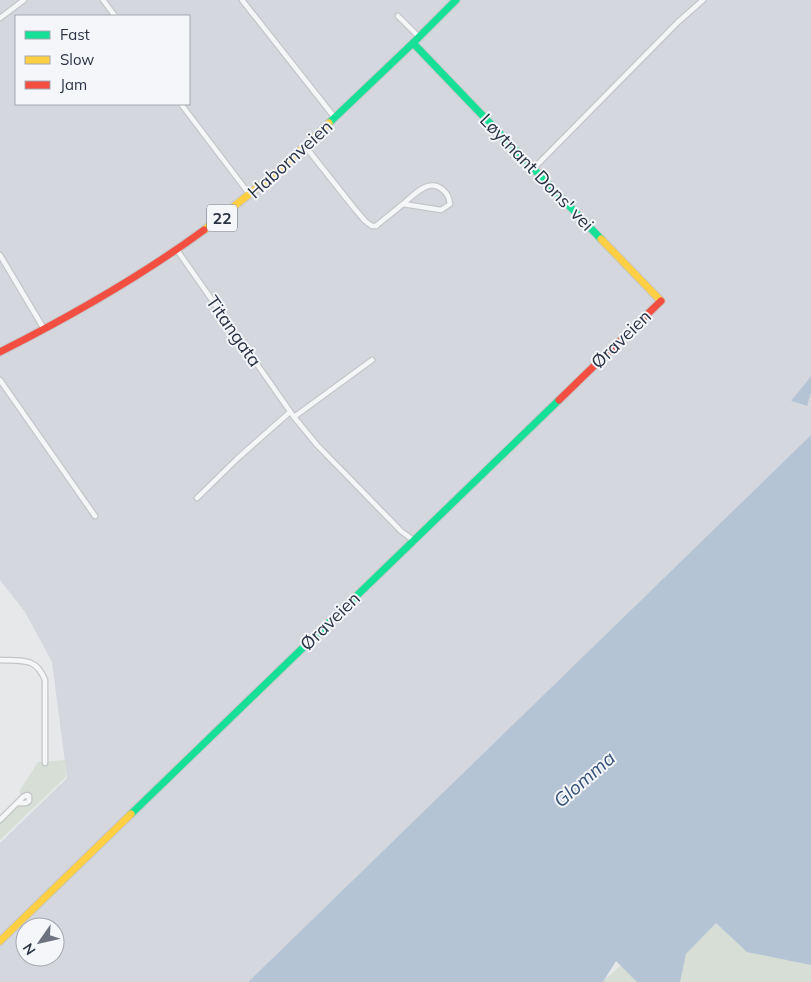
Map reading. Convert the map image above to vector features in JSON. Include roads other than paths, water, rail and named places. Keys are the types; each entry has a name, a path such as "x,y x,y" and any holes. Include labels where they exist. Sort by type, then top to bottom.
{"main road":[{"name":"Habornveien","path":"0,352 79,312 177,250 250,195 335,118 456,0"},
{"name":"Løytnant Dons' vei","path":"413,43 661,301"},
{"name":"Øraveien","path":"0,941 661,301"}],"street":[{"path":"0,18 24,0"},
{"path":"103,0 114,15"},
{"path":"242,0 335,118"},
{"path":"533,169 678,22 703,0"},
{"path":"398,16 419,37"},
{"path":"182,105 250,195"},
{"path":"305,146 354,208 371,226 376,226 420,190 435,185 445,192 450,200 450,204 441,210 403,204"},
{"name":"Titangata","path":"177,250 294,417 342,471 401,531 413,540"},
{"path":"0,255 44,330"},
{"path":"294,417 372,360"},
{"path":"0,380 95,516"},
{"path":"196,498 290,412"},
{"path":"0,660 35,664 41,670 45,680 45,763"},
{"path":"0,820 18,803"}],"water":[{"path":"811,376 811,393 807,406 791,401"},
{"name":"Glomma","path":"811,435 811,965 747,952 716,923 686,954 680,982 637,982 616,961 603,982 248,982"}]}
